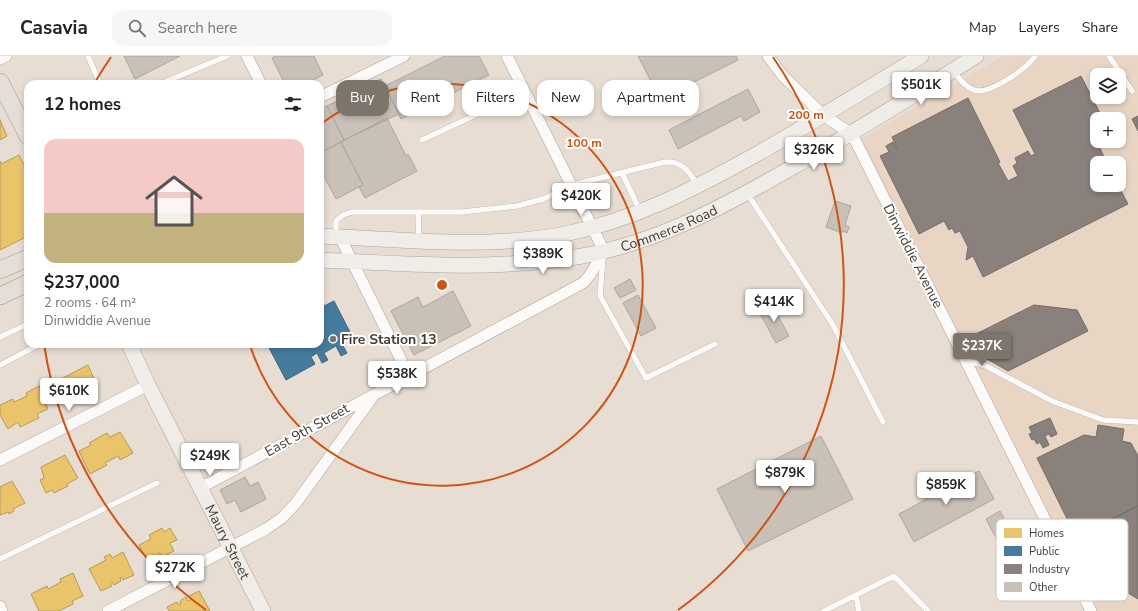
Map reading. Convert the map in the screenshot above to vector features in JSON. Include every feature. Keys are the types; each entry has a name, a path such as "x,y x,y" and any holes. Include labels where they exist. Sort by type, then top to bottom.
{"main road":[{"name":"Commerce Road","path":"324,236 419,240 507,241 559,235 593,228 641,213 699,186 824,116 922,56"},
{"name":"Commerce Road","path":"324,260 437,265 506,265 558,259 604,251 652,237 698,218 747,193 852,134 976,56"},
{"path":"0,82 24,128"},
{"path":"0,270 24,260"},
{"path":"0,296 24,286"},
{"name":"Maury Street","path":"131,348 148,385 263,611"}],"street":[{"path":"0,59 6,56"},
{"path":"247,56 259,80"},
{"path":"324,95 404,56"},
{"path":"507,56 519,80"},
{"path":"768,56 783,76 824,116 852,134"},
{"path":"529,100 604,251"},
{"name":"Dinwiddie Avenue","path":"852,134 1045,519"},
{"path":"338,237 409,376"},
{"name":"East 9th Street","path":"200,488 583,283 590,275 604,251"},
{"path":"0,460 148,385"},
{"path":"108,611 266,529 287,513 296,503 376,393"},
{"name":"Dinwiddie Avenue","path":"1086,601 1091,611"},
{"path":"0,606 2,611"}],"lane":[{"path":"88,56 98,80"},
{"path":"170,80 227,56"},
{"path":"952,71 975,91 984,90 1002,82 1032,62 1035,56"},
{"path":"1109,56 1132,91"},
{"path":"422,140 474,116"},
{"path":"338,237 336,221 343,215 352,212 462,212 517,206 543,199 572,185 674,162 681,164 688,170 699,186"},
{"path":"622,173 641,213"},
{"path":"747,193 833,325 883,422"},
{"path":"418,212 419,240"},
{"path":"604,251 600,296 646,378 715,344"},
{"path":"0,337 24,326"},
{"path":"0,365 32,348"},
{"path":"965,360 986,366 1052,401 1103,420 1138,422"},
{"path":"0,559 157,483"},
{"path":"824,611 894,576 928,611"},
{"path":"856,595 859,611"}],"shaded area":[{"path":"1003,56 1138,56 1138,611 1098,611 1093,601 1128,601 1128,519 1051,519 859,141"}],"building: Homes":[{"path":"0,120 7,136 0,140"},
{"path":"19,155 24,164 24,238 0,250 0,161 1,164"},
{"path":"88,365 98,388 88,393 87,391 85,392 86,394 79,398 77,395 77,399 66,404 55,382"},
{"path":"39,386 48,409 37,414 39,418 20,427 18,422 8,429 0,415 0,405 13,399 14,402 27,396 26,393"},
{"path":"120,432 133,453 120,460 118,456 105,463 107,465 90,474 79,451 91,445 89,443 107,433 110,437"},
{"path":"65,455 78,478 67,484 68,486 54,493 52,490 46,493 40,480 44,478 41,467"},
{"path":"12,481 25,503 13,509 14,511 9,514 8,512 0,515 0,487"},
{"path":"162,528 164,532 170,528 177,540 170,543 174,551 162,557 160,553 158,554 161,561 150,566 139,545 151,539 149,535"},
{"path":"123,552 134,575 123,580 122,577 120,578 121,581 114,585 112,582 110,583 112,586 101,591 89,569 106,560 104,557 110,554 112,558"},
{"path":"73,573 83,596 72,601 73,604 59,611 39,611 31,594 47,586 48,589 61,582 60,579"},
{"path":"199,591 210,611 169,611 167,607 177,602 179,605 181,604 180,601 186,597 188,601 191,599 189,596"}],"building: Public":[{"name":"Fire Station 13","path":"334,301 352,336 341,342 347,353 341,356 336,346 324,353 328,360 322,363 317,353 311,357 315,364 286,380 269,348 324,348 324,306"}],"building: Industry":[{"path":"1081,76 1090,94 1090,104 1095,104 1099,112 1090,112 1090,148 1100,148 1104,156 1090,156 1090,192 1122,192 1128,204 983,277 973,256 966,260 968,247 960,231 955,233 952,228 949,230 944,221 919,234 880,156 889,152 886,146 893,142 897,148 892,137 968,98 1008,181 1018,176 1013,166 1017,163 1015,158 1028,151 1031,156 1035,154 1013,110"},
{"path":"1138,116 1138,131 1132,119"},
{"path":"1034,305 1077,310 1088,331 1008,371 982,356 972,336"},
{"path":"1050,418 1057,434 1051,437 1049,434 1045,436 1049,445 1043,448 1040,442 1037,444 1034,439 1032,440 1029,434 1032,433 1029,427"},
{"path":"1098,425 1124,429 1122,441 1131,443 1138,456 1138,506 1112,519 1067,519 1037,458 1084,435 1096,437"},
{"path":"1138,506 1138,599 1128,593 1128,519 1112,519"}],"building: Other":[{"path":"124,56 180,56 135,79"},
{"path":"276,56 314,56 323,75 313,80 283,80 272,58"},
{"path":"445,56 479,56 489,75 479,80 462,80 462,88 454,92 454,80 397,80"},
{"path":"638,56 736,56 738,60 698,80 650,80"},
{"path":"397,80 397,111 389,94 389,84"},
{"path":"748,89 760,112 744,121 741,116 678,149 669,130 696,116 699,116 699,114"},
{"path":"389,95 397,110 397,115 344,140 327,106 336,102 336,116 389,116"},
{"path":"327,106 344,140 324,151 324,107"},
{"path":"400,116 407,116 401,119"},
{"path":"387,118 406,156 408,154 417,171 365,198 359,187 363,185 341,142"},
{"path":"341,142 363,185 336,199 324,176 324,151"},
{"path":"835,201 851,206 845,225 849,227 847,233 843,231 842,233 826,227"},
{"path":"630,279 636,290 620,298 614,288"},
{"path":"453,291 471,326 414,355 391,311 418,297 423,307"},
{"path":"638,295 656,328 641,336 623,303"},
{"path":"771,303 789,336 776,343 758,310"},
{"path":"821,436 853,499 748,551 717,489"},
{"path":"979,471 994,499 914,542 899,514"},
{"path":"245,477 250,486 258,482 266,499 241,512 235,500 227,504 220,490"},
{"path":"1000,511 1004,519 996,519 996,538 986,519"}],"place":[{"name":"Fire Station 13","path":"333,339"}]}
